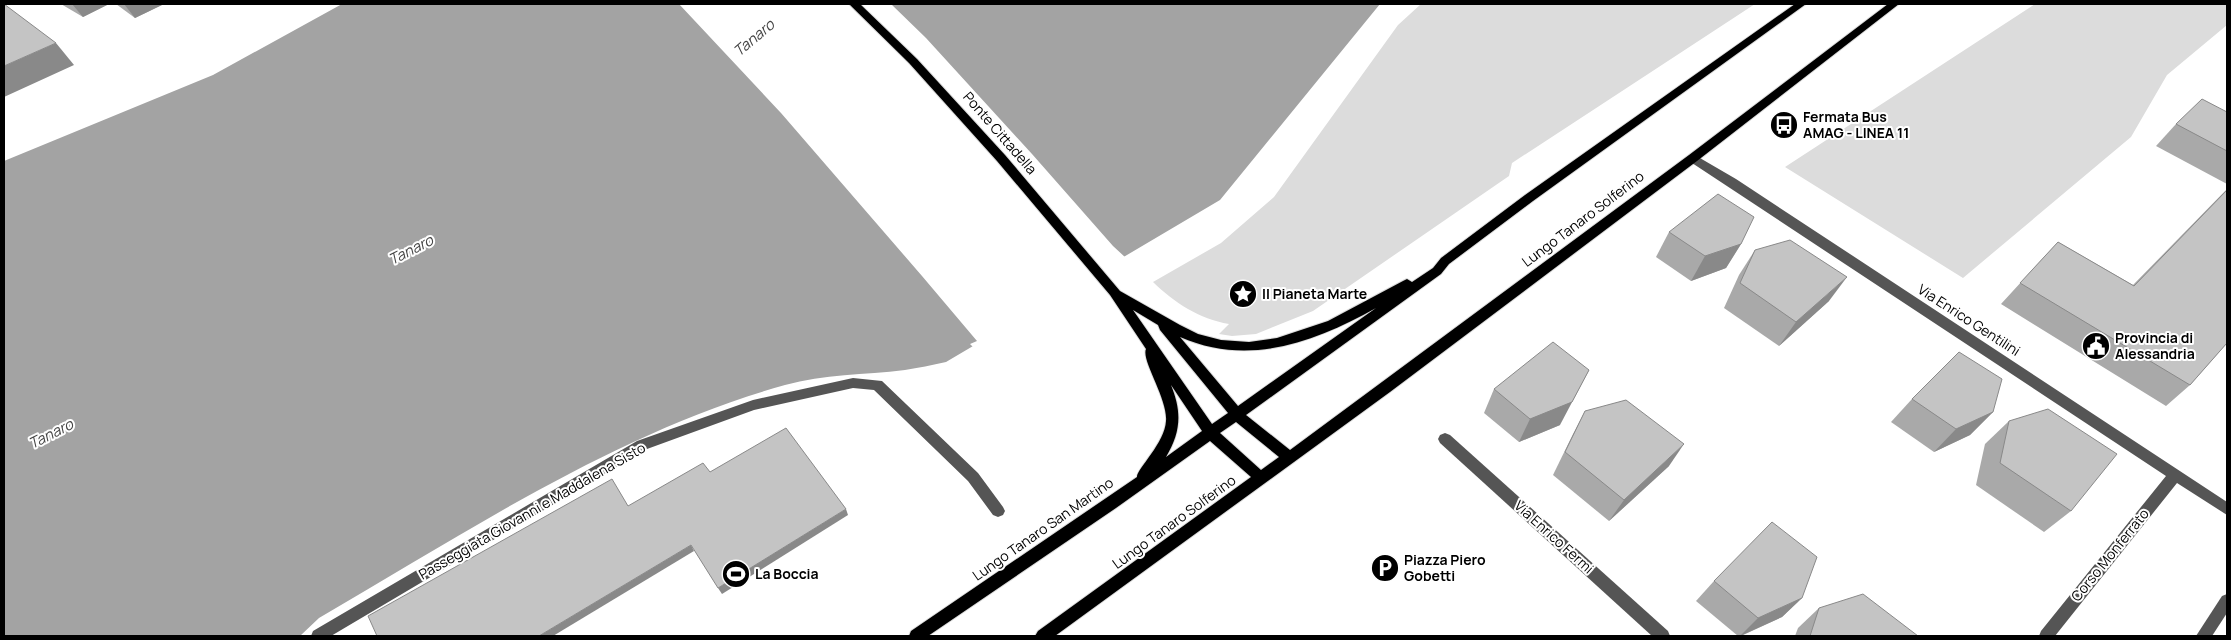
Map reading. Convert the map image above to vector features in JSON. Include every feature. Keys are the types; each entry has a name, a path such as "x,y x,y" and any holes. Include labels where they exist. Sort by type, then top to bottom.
{"main road":[{"name":"Ponte Cittadella","path":"854,4 965,115 1114,292 1150,347 1211,433"},
{"path":"1158,318 1197,339 1220,345 1249,347 1281,343 1335,322 1375,303 1445,261 1529,198 1801,4"},
{"name":"Lungo Tanaro Solferino","path":"1043,636 1262,478 1693,158 1894,4"},
{"path":"1111,504 1437,271 1445,261"},
{"name":"Ponte Cittadella","path":"1114,292 1158,318"},
{"path":"1158,318 1236,414 1289,457"},
{"name":"Lungo Tanaro San Martino","path":"916,636 1111,504 1141,477 1163,453 1172,434 1173,420 1167,392 1151,362 1150,347"},
{"path":"1211,433 1262,478"}],"street":[{"name":"Via Enrico Gentilini","path":"1693,158 1740,187 2227,509"},
{"name":"Passeggiata Giovanni e Maddalena Sisto","path":"318,636 642,446 753,405 852,383 877,385 973,476 998,511"},
{"name":"Via Enrico Fermi","path":"1445,439 1663,636"},
{"name":"Corso Monferrato","path":"2046,636 2175,475"},
{"path":"2204,636 2227,601"}],"shaded area":[{"path":"1421,4 1755,4 1512,163 1509,176 1313,311 1256,334 1232,336 1219,334 1229,324 1218,322 1188,309 1153,282 1221,243 1274,197 1398,25"},
{"path":"2035,4 2227,4 2227,25 2167,75 2131,137 1963,278 1785,167"}],"water":[{"name":"Tanaro","path":"342,4 1380,4 1220,200 946,362 905,370 800,381 723,405 662,429 603,456 488,518 319,618 300,636 4,636 4,161 213,75"}],"pier":[{"path":"679,4 891,4 926,38 1113,246 1126,258 974,348 970,344 977,341 922,276 781,113"}],"building":[{"path":"4,4 56,43 4,66"},
{"path":"2202,99 2227,112 2227,151 2176,124"},
{"path":"2227,190 2227,343 2190,385 2020,283 2058,242 2134,286"},
{"path":"1718,194 1754,217 1741,244 1705,256 1669,232"},
{"path":"1790,240 1847,277 1796,322 1740,283 1755,250"},
{"path":"1553,342 1589,370 1572,402 1530,419 1494,389"},
{"path":"1959,352 2002,379 1993,412 1956,429 1912,399"},
{"path":"1626,400 1684,444 1624,500 1565,452 1585,411"},
{"path":"2048,409 2117,454 2071,511 2000,463 2009,421"},
{"path":"786,428 846,509 718,588 691,545 539,636 377,636 368,616 612,479 628,506 703,463 710,472"},
{"path":"1772,522 1817,557 1802,598 1758,618 1714,581"},
{"path":"1863,594 1918,636 1810,636 1819,608"}],"place":[{"name":"Fermata Bus AMAG - LINEA 11","path":"1784,125"},
{"name":"Il Pianeta Marte","path":"1243,294"},
{"name":"Provincia di Alessandria","path":"2096,346"},
{"name":"Piazza Piero Gobetti","path":"1385,568"},
{"name":"La Boccia","path":"736,574"}]}
